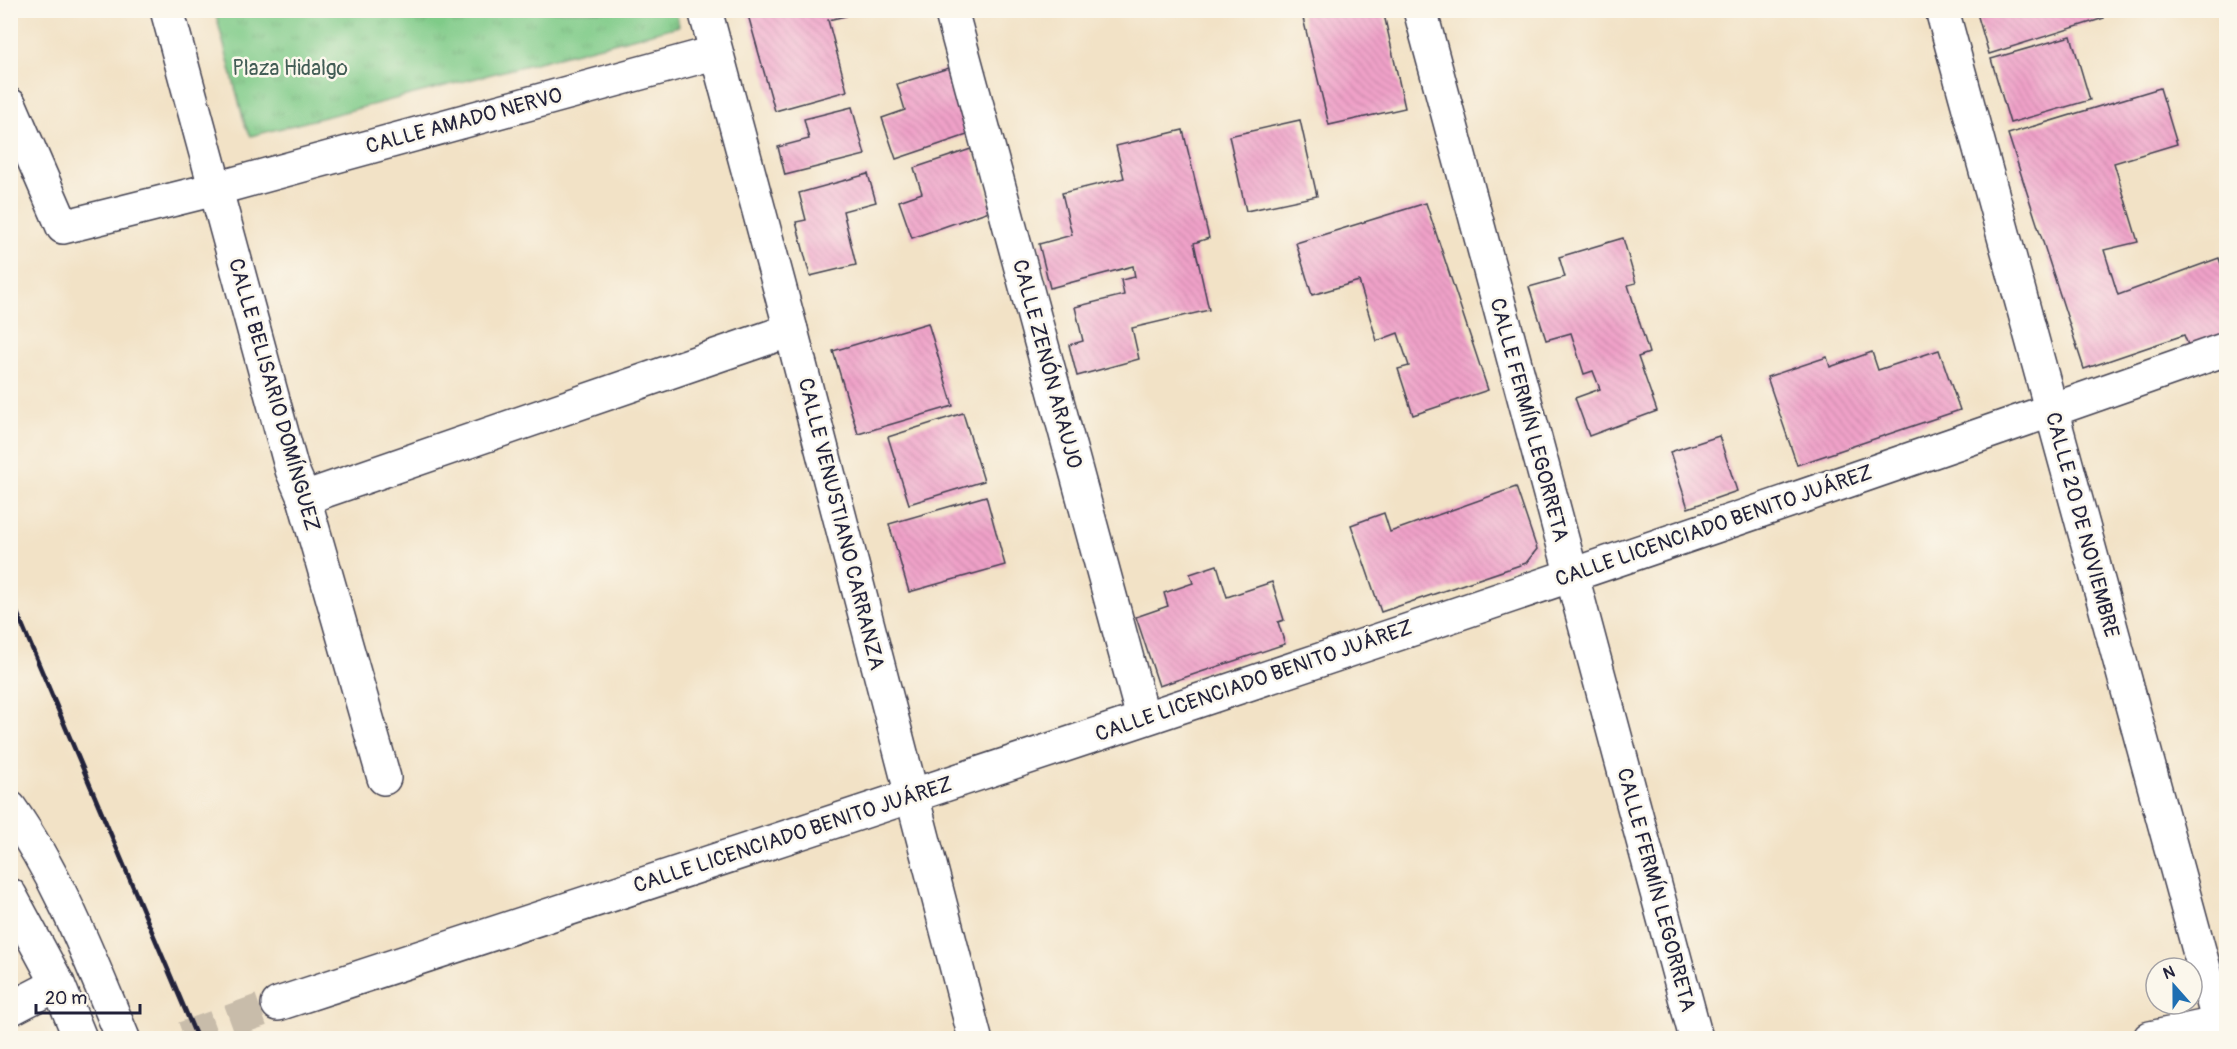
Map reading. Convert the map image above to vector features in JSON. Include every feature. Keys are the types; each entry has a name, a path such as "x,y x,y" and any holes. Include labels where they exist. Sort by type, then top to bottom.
{"street":[{"name":"CALLE BELISARIO DOMÍNGUEZ","path":"167,10 292,470 304,498 384,778"},
{"name":"CALLE VENUSTIANO CARRANZA","path":"705,10 714,52 791,330 975,1038"},
{"name":"CALLE ZENÓN ARAUJO","path":"951,10 1143,717"},
{"name":"CALLE FERMÍN LEGORRETA","path":"1420,10 1696,1038"},
{"name":"CALLE 20 DE NOVIEMBRE","path":"1942,10 2223,1028"},
{"name":"CALLE AMADO NERVO","path":"10,105 63,227 214,189 714,52"},
{"path":"304,498 791,330"},
{"name":"CALLE LICENCIADO BENITO JUÁREZ","path":"278,1004 911,797 1570,575 2226,349"},
{"path":"10,808 33,840 64,898 123,1038"},
{"path":"10,895 58,984 80,1038"},
{"path":"10,1009 58,984"},
{"path":"2150,1038 2223,1028"}],"green space":[{"name":"Plaza Hidalgo","path":"215,11 676,11 679,26 251,136 245,125"}],"building":[{"path":"751,10 844,10 846,16 828,20 847,91 775,111 748,15"},
{"path":"1301,10 1383,10 1405,108 1329,125"},
{"path":"1976,10 2101,10 2104,18 1989,54"},
{"path":"2071,36 2090,100 2010,123 1991,59"},
{"path":"949,68 970,134 896,159 882,118 905,110 897,84"},
{"path":"2160,88 2177,144 2114,163 2138,242 2104,250 2118,295 2219,258 2226,279 2226,337 2190,350 2184,335 2084,369 2008,134"},
{"path":"852,107 865,155 785,175 778,147 809,139 804,119"},
{"path":"1300,120 1317,196 1246,211 1229,136"},
{"path":"1183,130 1209,238 1194,243 1209,310 1132,328 1139,359 1077,376 1069,345 1083,341 1075,307 1124,295 1121,280 1135,277 1133,266 1050,288 1039,244 1072,235 1062,193 1124,178 1116,146"},
{"path":"971,149 992,210 912,238 899,201 922,193 914,168"},
{"path":"868,174 876,202 843,211 856,265 810,276 796,222 806,220 799,193"},
{"path":"1426,203 1488,390 1413,415 1398,369 1409,366 1398,333 1377,341 1359,281 1312,295 1296,243"},
{"path":"1623,238 1636,283 1628,285 1649,353 1638,357 1657,411 1589,436 1575,398 1600,389 1593,371 1584,374 1571,333 1546,340 1529,287 1565,277 1559,257"},
{"path":"928,323 953,406 858,434 833,351"},
{"path":"1939,350 1960,410 1797,465 1767,377 1827,357 1830,367 1872,352 1878,370"},
{"path":"963,413 984,481 909,504 888,437"},
{"path":"1719,436 1737,491 1688,508 1670,452"},
{"path":"1516,487 1537,549 1526,563 1381,612 1351,525 1384,513 1390,532"},
{"path":"986,496 1005,565 909,592 889,524"},
{"path":"1217,565 1227,597 1272,582 1284,620 1278,622 1285,644 1159,686 1136,617 1168,606 1164,593 1193,583 1190,574"}],"tunnel":[{"path":"184,1038 278,1004"}],"railway":[{"path":"10,596 197,1038"}]}
